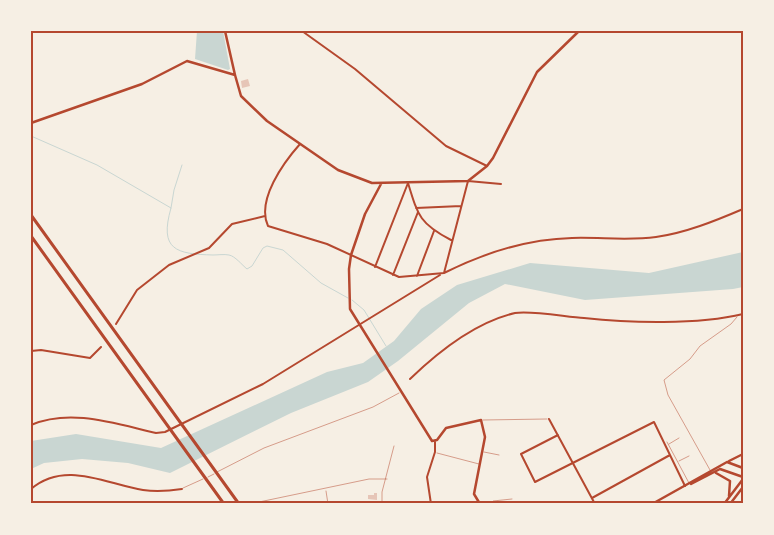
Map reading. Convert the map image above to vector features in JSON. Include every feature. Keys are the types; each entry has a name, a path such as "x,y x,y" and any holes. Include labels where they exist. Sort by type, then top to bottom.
{"highway":[{"path":"31,215 239,504"},
{"path":"31,236 224,504"}],"street":[{"path":"226,31 241,96 267,121 344,173 381,184 468,180 501,184"},
{"path":"302,31 354,69 446,146 487,166"},
{"path":"442,274 468,180 487,166 536,72 579,31"},
{"path":"31,123 142,84 182,61 193,62 235,75"},
{"path":"300,144 284,162 272,185 265,216 268,226 304,235 403,278 442,274"},
{"path":"408,183 416,208 425,224 452,241"},
{"path":"375,266 408,183"},
{"path":"381,184 365,214 351,255 349,269 350,309 418,421 430,439 435,442"},
{"path":"416,208 461,206"},
{"path":"31,425 52,419 99,419 156,433 165,432 263,384 442,274 467,262 531,244 570,238 633,240 657,237 689,229 743,209"},
{"path":"393,275 418,212"},
{"path":"116,324 137,290 161,271 180,259 209,248 232,224 265,216"},
{"path":"417,276 434,231"},
{"path":"410,379 423,367 471,332 493,320 518,312 614,321 681,321 743,314"},
{"path":"31,351 40,350 90,358 101,347"},
{"path":"549,419 595,504"},
{"path":"430,504 426,477 435,452 435,442 446,428 481,420 485,437 474,494 480,504"},
{"path":"558,435 521,454 535,482 654,422 685,486"},
{"path":"689,484 743,454"},
{"path":"592,498 670,455"},
{"path":"727,462 743,468"},
{"path":"652,504 720,469 743,478 724,504"},
{"path":"715,472 723,475 730,481 729,496"},
{"path":"31,488 50,477 70,474 143,490 167,491 182,489"},
{"path":"730,504 743,487"}],"lane":[{"path":"710,471 668,395 664,380 690,360 700,346 731,324 738,315"},
{"path":"182,489 264,448 373,408 400,392"},
{"path":"481,420 549,419"},
{"path":"668,445 679,438"},
{"path":"667,442 689,484"},
{"path":"382,504 382,492 387,479 394,446"},
{"path":"435,452 480,464"},
{"path":"483,452 499,455"},
{"path":"677,462 689,456"},
{"path":"259,502 369,479 387,479"},
{"path":"326,489 328,504"},
{"path":"491,504 494,501 512,499"}],"shaded area":[{"path":"197,31 223,31 230,69 228,70 195,59"},
{"path":"743,252 743,287 733,289 585,300 505,284 469,303 398,361 368,382 291,413 170,473 128,463 82,459 44,463 31,469 31,441 76,434 161,448 327,372 363,363 394,341 421,309 457,285 530,263 649,273"}],"building":[{"path":"248,79 250,86 242,88 241,81"},
{"path":"374,493 377,493 377,500 368,499 368,495 374,495"}],"waterway":[{"path":"31,136 97,165 171,208 167,233 169,241 180,251 229,255 247,269 252,266 263,248 267,246 283,250 321,283 348,298"},
{"path":"171,208 174,190 182,165"},
{"path":"352,300 364,310 386,346"}]}
